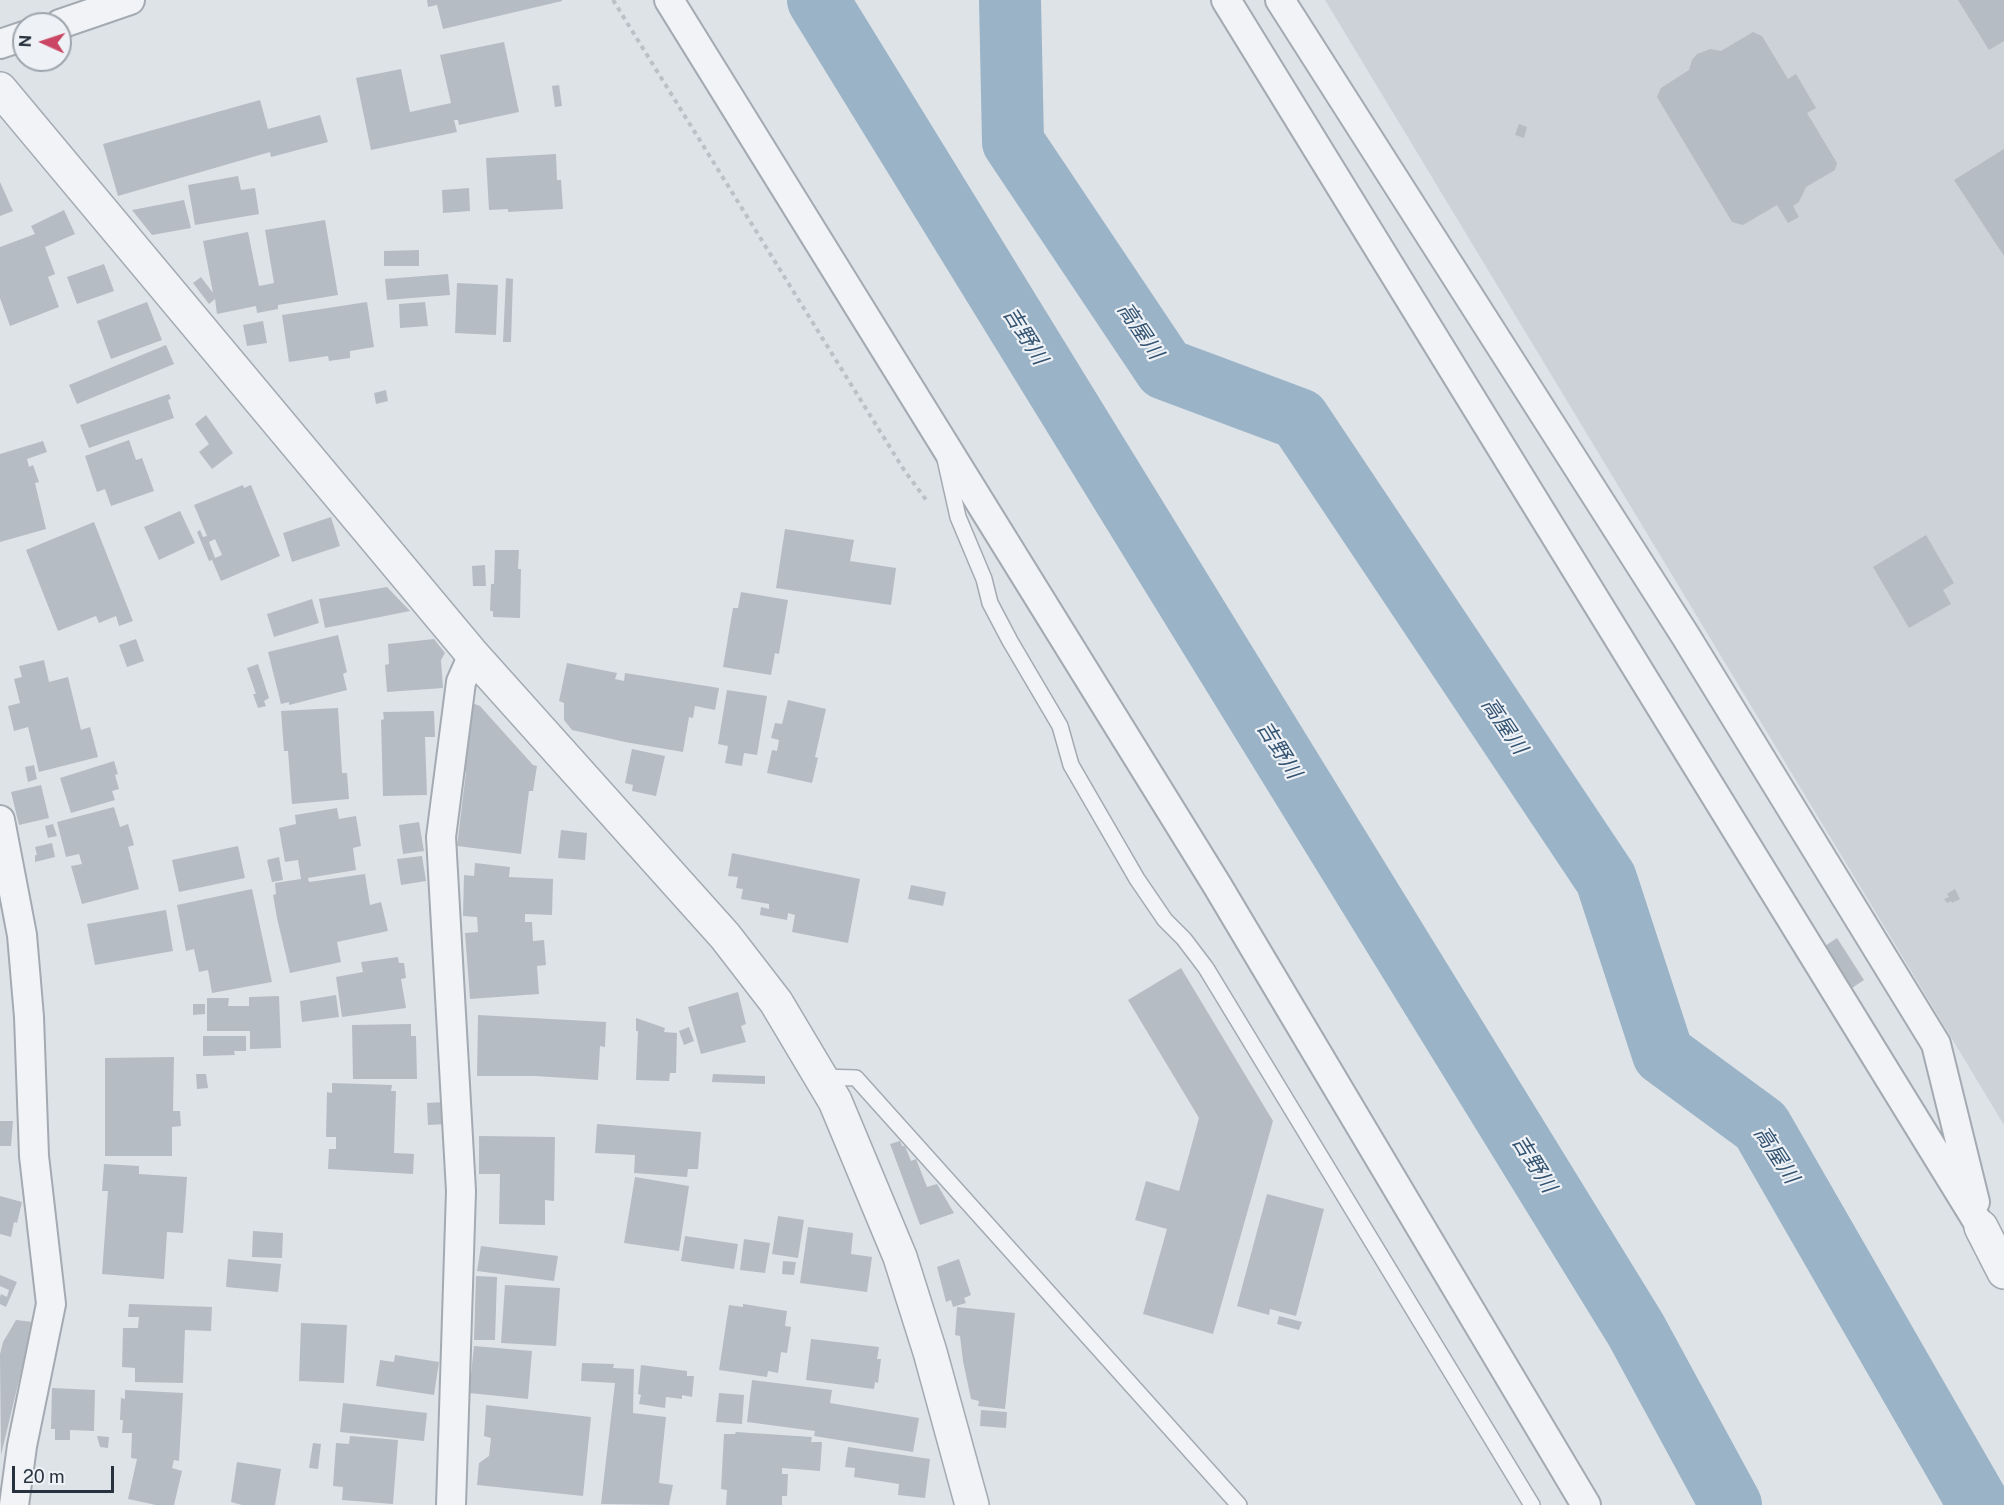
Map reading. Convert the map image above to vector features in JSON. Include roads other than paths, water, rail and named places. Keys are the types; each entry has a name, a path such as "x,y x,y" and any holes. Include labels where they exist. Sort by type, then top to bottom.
{"street":[{"path":"72,20 130,0"},
{"path":"669,0 1217,885 1586,1505"},
{"path":"1226,0 1981,1227 2004,1272"},
{"path":"1280,0 1685,635 1936,1044 1981,1227"},
{"path":"0,89 473,655 725,936 776,1002 835,1101 900,1257 930,1352 972,1505"},
{"path":"451,1505 461,1191 441,837 461,682 473,655"},
{"path":"0,820 22,935 29,1017 34,1156 51,1304 22,1446 14,1505"}],"lane":[{"path":"943,441 949,481 958,517 984,579 990,603 1060,726 1071,765 1143,887 1165,920 1184,939 1206,968 1532,1505"},
{"path":"821,1077 856,1078 1239,1505"}],"waterway":[{"name":"吉野川","path":"818,0 1636,1330 1731,1505"},
{"name":"高屋川","path":"1010,0 1013,142 1165,369 1299,419 1606,879 1663,1054 1761,1126 1979,1505"}]}
